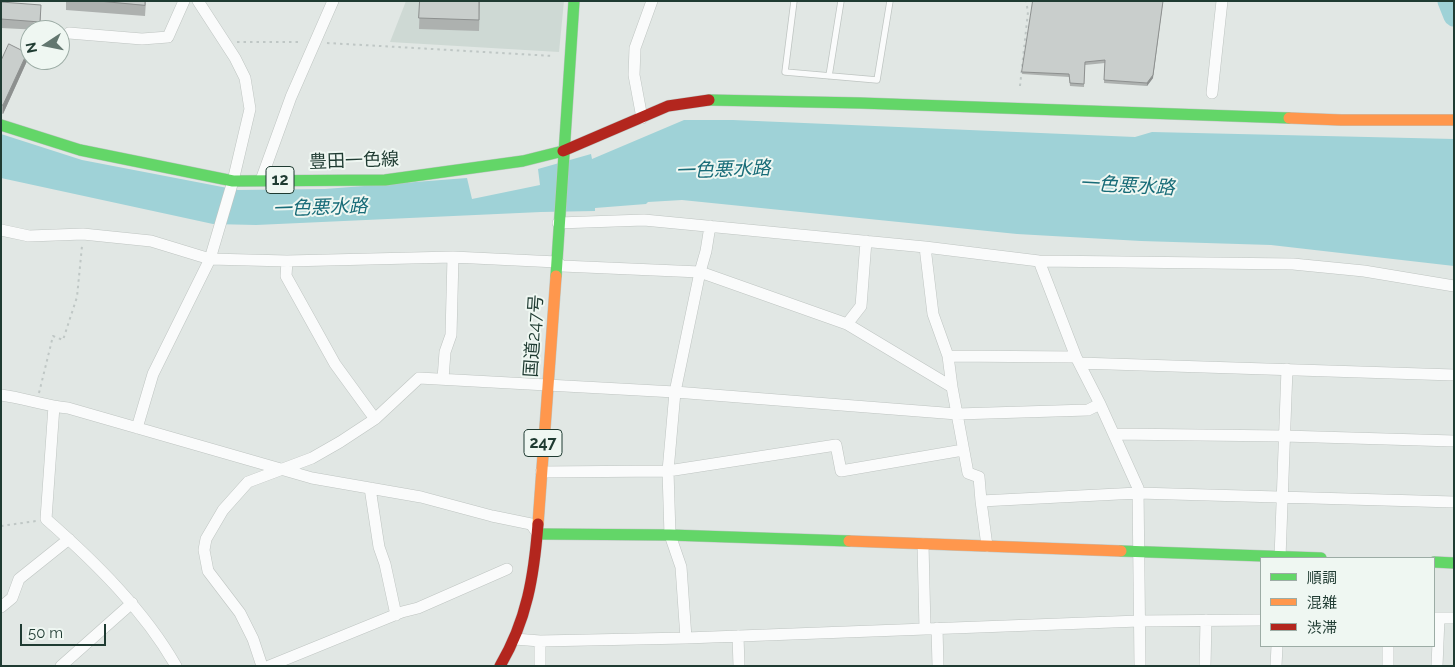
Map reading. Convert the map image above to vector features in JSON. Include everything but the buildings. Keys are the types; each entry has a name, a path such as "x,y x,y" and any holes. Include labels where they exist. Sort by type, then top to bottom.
{"main road":[{"name":"国道247号","path":"500,666 515,639 526,609 539,534 541,472 574,1"},
{"name":"豊田一色線","path":"1,125 80,150 231,184 261,180 385,180 562,157 668,106 712,100 860,102 1341,120 1454,120"},
{"path":"539,534 670,535 1260,557"},
{"path":"1435,562 1454,563"}],"street":[{"path":"70,33 142,39 168,37 184,1"},
{"path":"137,428 153,374 210,259 218,236 250,109 245,78 235,58 198,1"},
{"path":"261,180 291,97 333,1"},
{"path":"642,118 634,76 635,48 652,1"},
{"path":"1212,93 1222,1"},
{"path":"559,218 644,220 925,247 1039,261 1293,264 1364,271 1454,286"},
{"path":"686,638 680,567 670,535 668,471 675,392 710,226"},
{"path":"1,230 29,236 83,234 150,241 210,259 286,261 454,257 557,262 562,266 700,272 847,324 952,386"},
{"path":"847,324 861,306 866,241"},
{"path":"925,247 933,314 948,356 962,450 968,473 979,477 987,546"},
{"path":"444,379 444,352 451,335 454,257"},
{"path":"286,261 286,276 330,356 375,419"},
{"path":"1039,261 1077,360 1100,404 1138,488 1140,666"},
{"path":"948,356 1454,375"},
{"path":"1280,557 1287,369"},
{"path":"262,666 253,639 240,613 208,570 204,550 206,539 223,510 248,482 312,458 340,442 375,419 419,378 675,392 957,414 1088,410 1100,404"},
{"path":"1,395 68,408 284,468 312,478 421,497 492,516 531,524 539,534"},
{"path":"54,406 46,520 69,539 132,603 176,666"},
{"path":"1114,434 1454,441"},
{"path":"541,472 668,471 836,445 841,471 962,450"},
{"path":"370,488 378,547 385,564 396,615"},
{"path":"981,501 1138,493 1454,502"},
{"path":"1,608 12,598 19,578 69,539"},
{"path":"923,544 925,629"},
{"path":"269,666 507,569"},
{"path":"61,666 132,603"},
{"path":"1437,666 1436,618 1454,618"},
{"path":"1205,666 1206,620"},
{"path":"515,639 540,641 686,638 1139,621 1260,620"},
{"path":"937,628 938,666"},
{"path":"738,636 739,666"},
{"path":"540,641 540,666"},
{"path":"1276,666 1277,647"},
{"path":"1388,647 1388,666"}],"lane":[{"path":"794,1 785,72 877,80 890,1"},
{"path":"829,76 841,1"}],"path":[{"path":"1020,86 1028,12 1026,1"},
{"path":"224,42 315,42 562,56"},
{"path":"37,402 53,336 63,340 77,297 83,234"},
{"path":"1,526 46,520"}],"shaded area":[{"path":"406,1 564,1 559,52 390,42"}],"water":[{"name":"一色悪水路","path":"684,120 733,120 1135,137 1152,132 1454,139 1454,266 1271,245 1141,241 1017,234 682,200 595,208 595,211 256,225 213,224 1,178 1,134 82,160 238,190 325,189 467,178 472,199 540,185 538,169 591,154 592,159"}],"waterway":[{"path":"1448,1 1454,16"}],"traffic: fast":[{"path":"556,276 574,1"},
{"path":"709,100 860,103 1289,118"},
{"path":"1,125 80,150 233,181 385,180 523,161 563,151"},
{"path":"539,534 670,535 849,541"},
{"path":"1121,551 1292,557"},
{"path":"1435,562 1454,563"}],"traffic: slow":[{"path":"1289,118 1454,120"},
{"path":"538,524 556,276"},
{"path":"849,541 1121,551"}],"traffic: jam":[{"path":"563,151 668,106 709,100"},
{"path":"500,666 517,632 528,597 538,524"}]}
